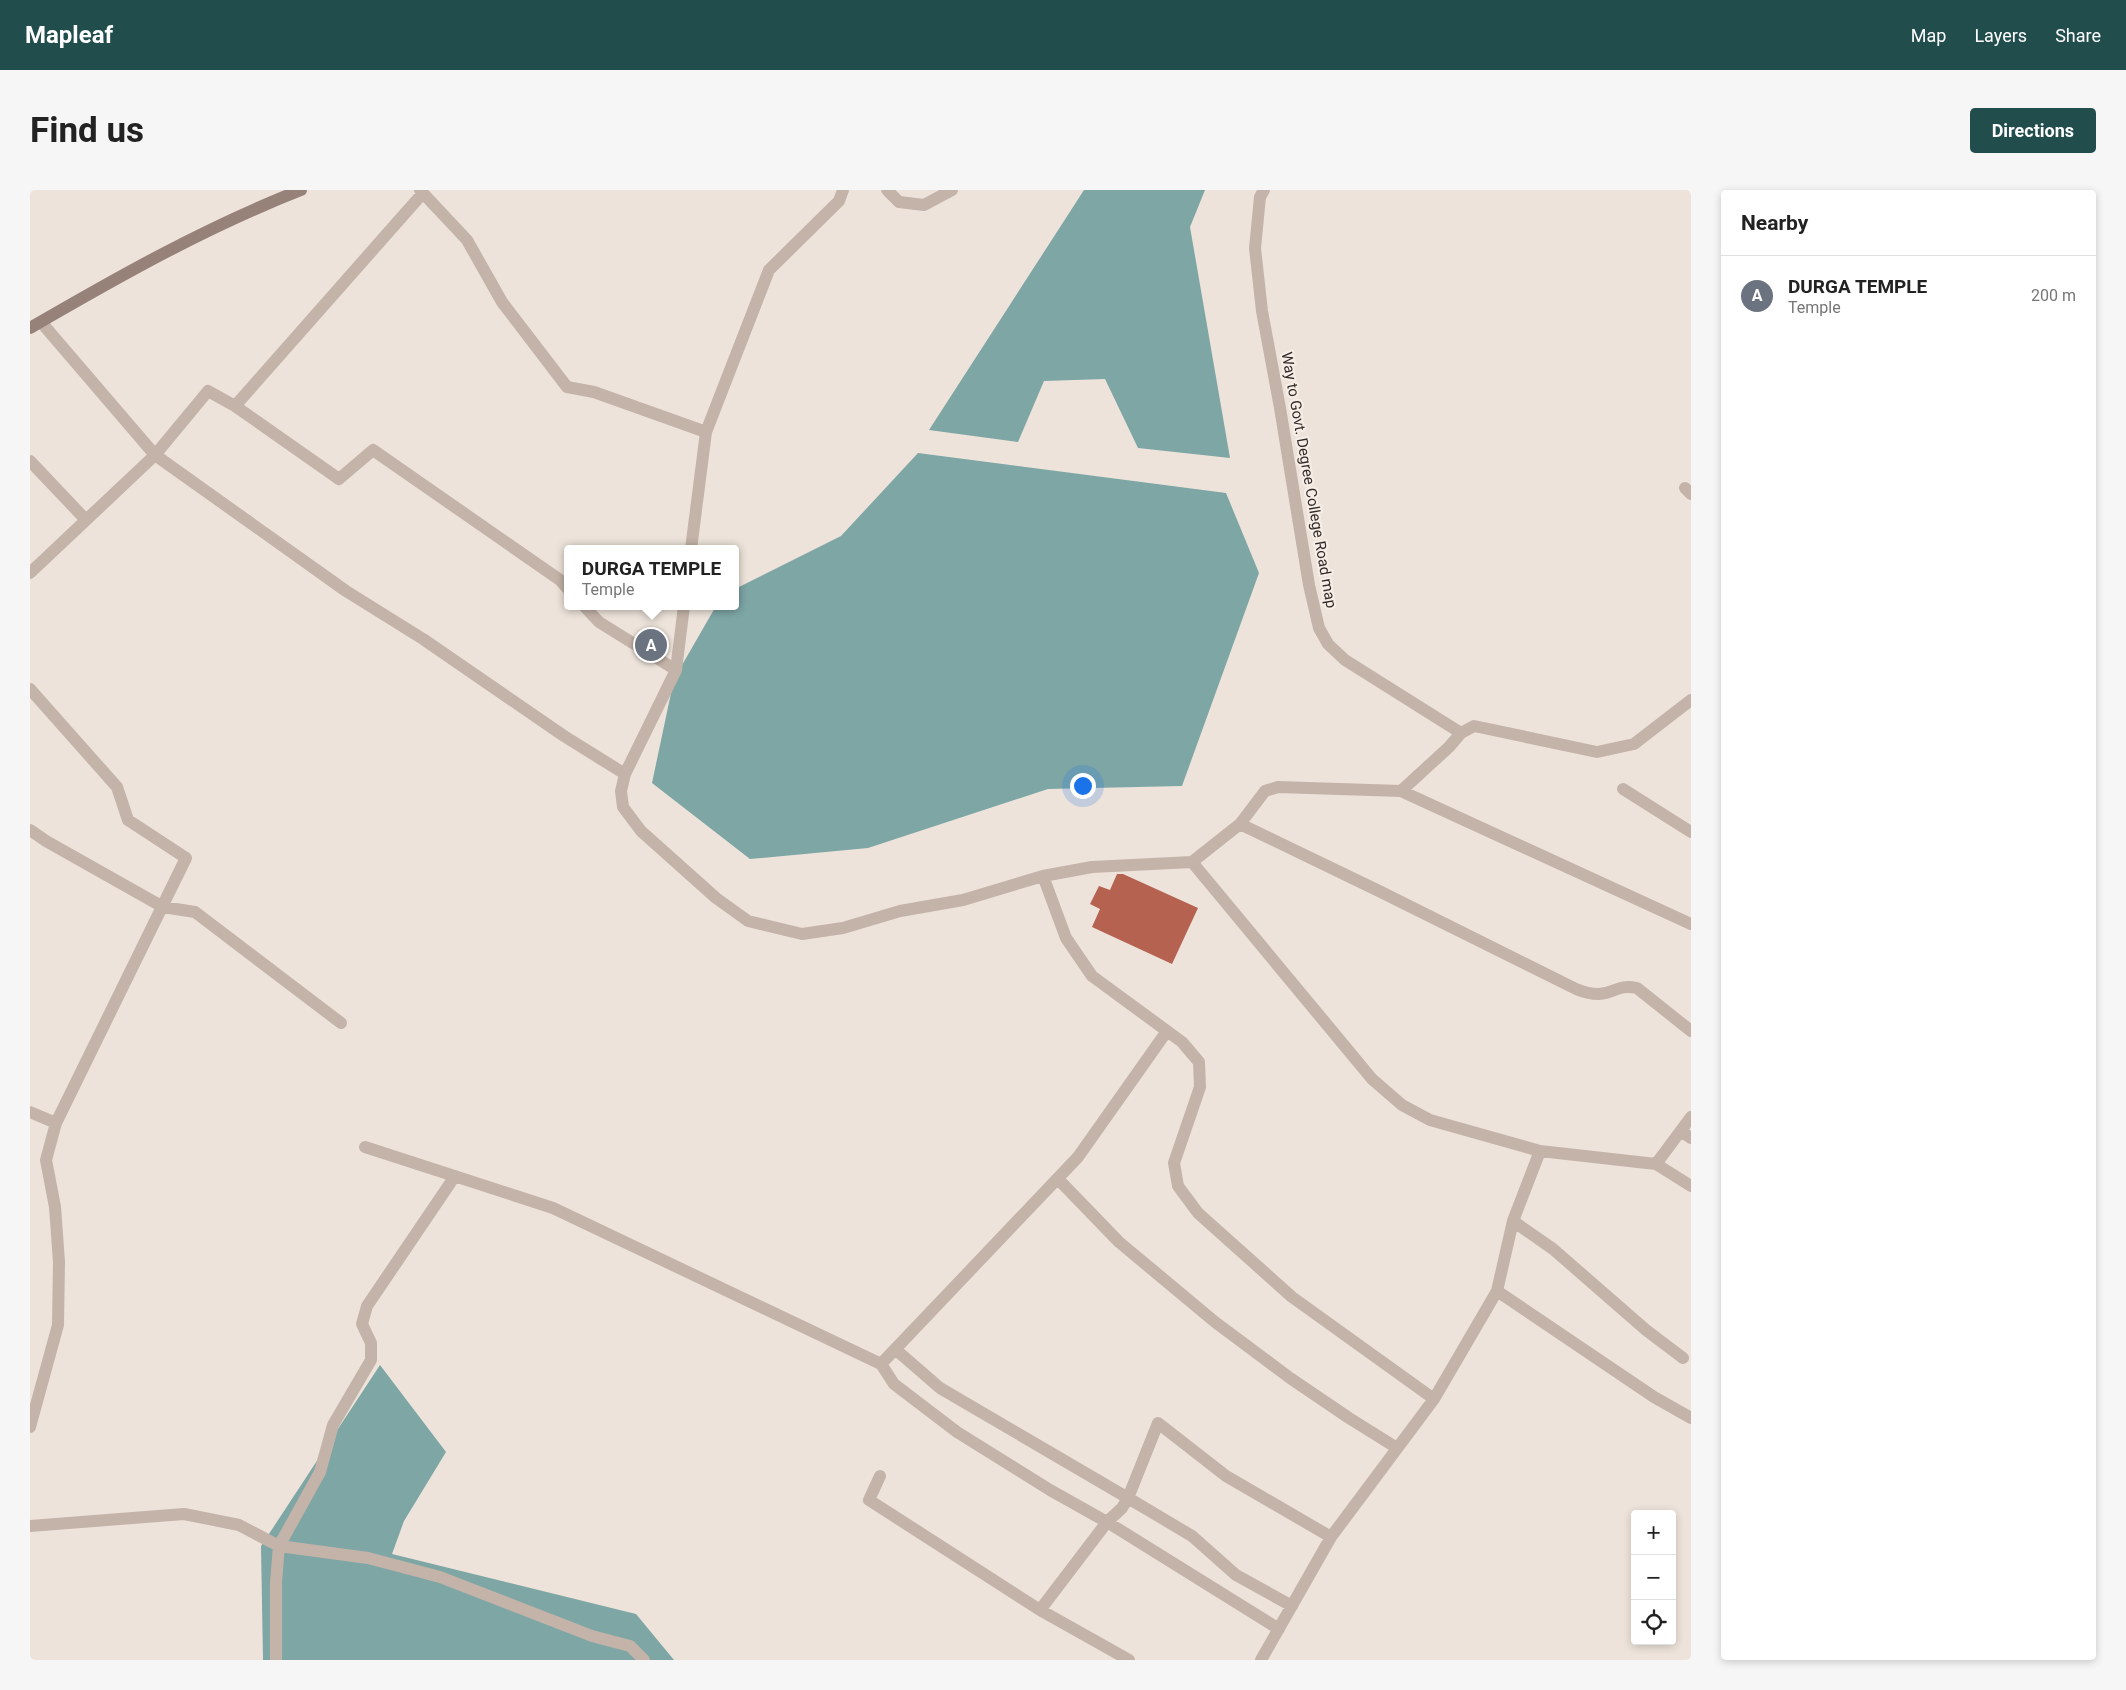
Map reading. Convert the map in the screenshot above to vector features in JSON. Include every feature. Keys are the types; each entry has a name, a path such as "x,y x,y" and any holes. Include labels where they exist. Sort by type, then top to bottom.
{"main road":[{"path":"35,325 152,258 259,207 301,190"}],"street":[{"path":"692,545 706,432 769,270 839,200 843,190"},
{"path":"888,190 899,202 924,205 952,190"},
{"name":"Way to Govt. Degree College Road map","path":"1264,190 1260,197 1255,248 1262,311 1309,585 1319,628 1328,644 1345,660 1461,733"},
{"path":"235,406 422,191 467,240 502,302 567,386 594,392 706,432"},
{"path":"35,325 155,455 346,591 423,639 564,736 626,774"},
{"path":"30,574 155,455 208,391 235,406 339,478 373,450 564,585"},
{"path":"30,461 86,520"},
{"path":"588,610 599,622 676,670"},
{"path":"684,610 676,670 626,774 621,791 623,807 641,832 716,898 748,921 802,934 844,928 900,911 963,900 1043,876 1092,867 1192,862 1240,824 1265,791 1278,787 1401,791 1691,924"},
{"path":"30,689 117,787 128,820 186,858 56,1123 46,1160 55,1207 59,1262 58,1325 30,1427"},
{"path":"1401,791 1449,747 1461,733 1474,726 1597,752 1634,744 1691,700"},
{"path":"1623,789 1691,832"},
{"path":"1240,824 1380,891 1576,989 1589,994 1601,994 1626,986 1637,988 1691,1031"},
{"path":"30,830 46,841 163,907 195,912 341,1023"},
{"path":"1192,862 1372,1079 1402,1105 1430,1120 1540,1151 1656,1164 1691,1186"},
{"path":"1043,876 1066,938 1092,976 1182,1042 1199,1062 1200,1087 1174,1163 1178,1186 1198,1213 1292,1298 1434,1399"},
{"path":"881,1364 1078,1157 1167,1031"},
{"path":"30,1112 56,1123"},
{"path":"1656,1164 1686,1134 1691,1117"},
{"path":"366,1147 554,1208 881,1364 894,1384 957,1432 1050,1490 1107,1522 1279,1629"},
{"path":"1261,1660 1331,1537 1434,1399 1497,1291 1513,1221 1540,1151"},
{"path":"276,1660 276,1582 279,1546 320,1472 332,1425 372,1360 371,1343 362,1324 366,1306 455,1176"},
{"path":"1058,1179 1119,1242 1216,1322 1298,1383 1397,1448"},
{"path":"1513,1221 1553,1249 1646,1330 1683,1358"},
{"path":"1497,1291 1654,1397 1691,1418"},
{"path":"894,1349 940,1388 1192,1536 1236,1575 1292,1606"},
{"path":"1040,1610 1107,1522 1122,1508 1128,1498 1158,1423 1226,1476 1331,1537"},
{"path":"880,1476 869,1500 1040,1610 1129,1660"},
{"path":"30,1526 184,1514 239,1525 279,1546 368,1558 440,1577 592,1636 630,1646 644,1660"}],"water":[{"path":"1084,190 1205,190 1190,227 1230,458 1138,448 1105,379 1044,381 1018,442 929,430"},
{"path":"918,453 1226,493 1259,573 1182,786 1048,789 868,848 750,859 652,783 674,679 714,610 739,610 739,587 841,536"},
{"path":"380,1365 446,1452 404,1521 392,1554 636,1614 674,1660 263,1660 261,1546"}],"building":[{"path":"1117,874 1123,874 1198,908 1172,964 1092,927 1100,909 1090,904 1099,886 1110,890"}],"place":[{"name":"DURGA TEMPLE","path":"651,645"}]}
